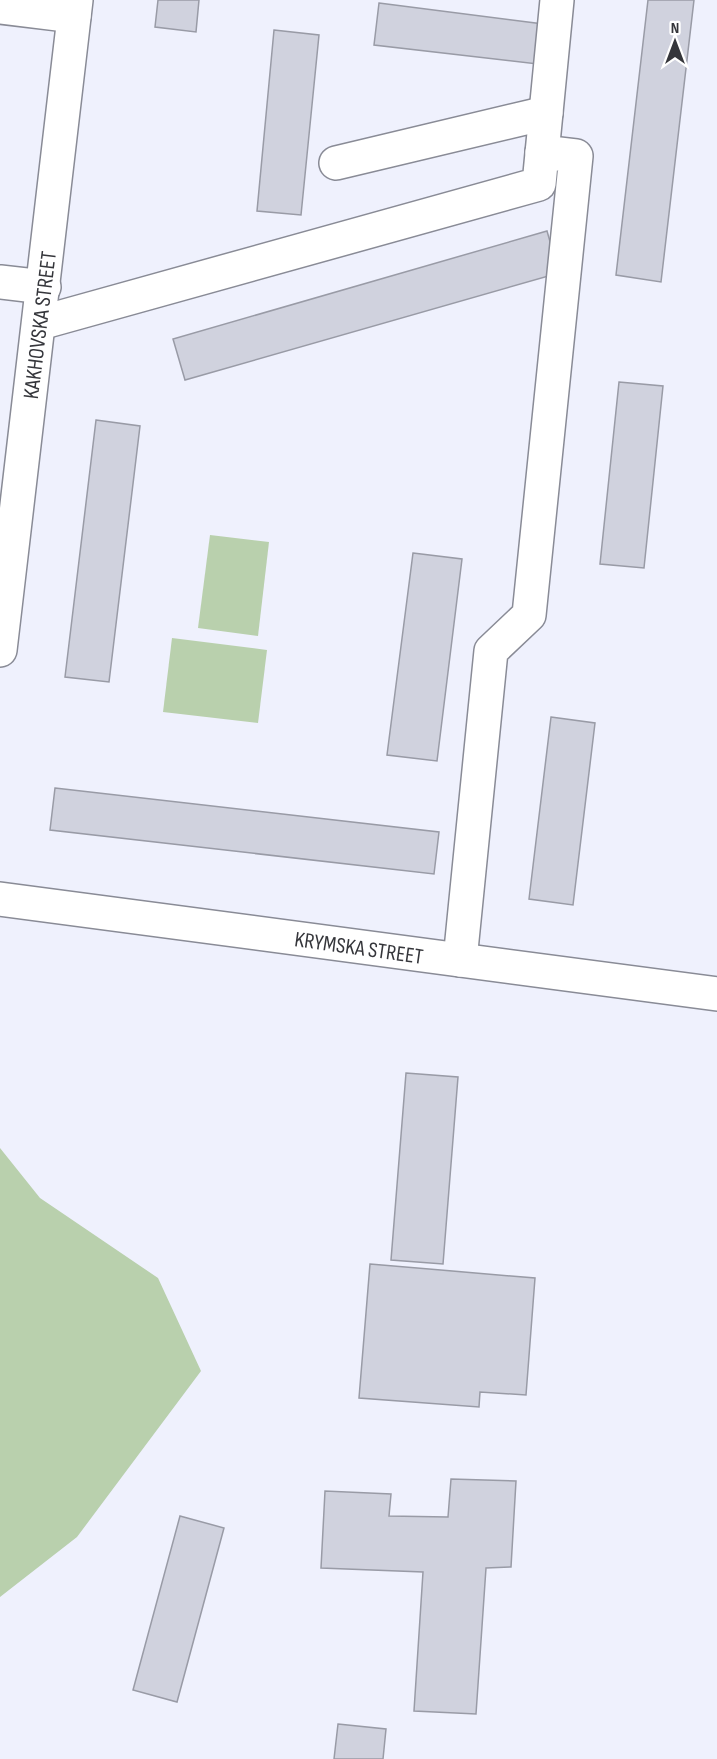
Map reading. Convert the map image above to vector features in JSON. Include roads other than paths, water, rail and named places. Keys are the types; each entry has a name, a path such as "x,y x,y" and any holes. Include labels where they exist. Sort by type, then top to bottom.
{"street":[{"path":"40,324 539,184 557,0"},
{"path":"0,7 75,8"},
{"name":"KAKHOVSKA STREET","path":"0,650 40,324 75,8"},
{"path":"336,163 546,113"},
{"path":"460,960 491,651 529,615 576,156 542,152"},
{"path":"0,282 44,287"},
{"name":"KRYMSKA STREET","path":"0,899 717,994"}]}
